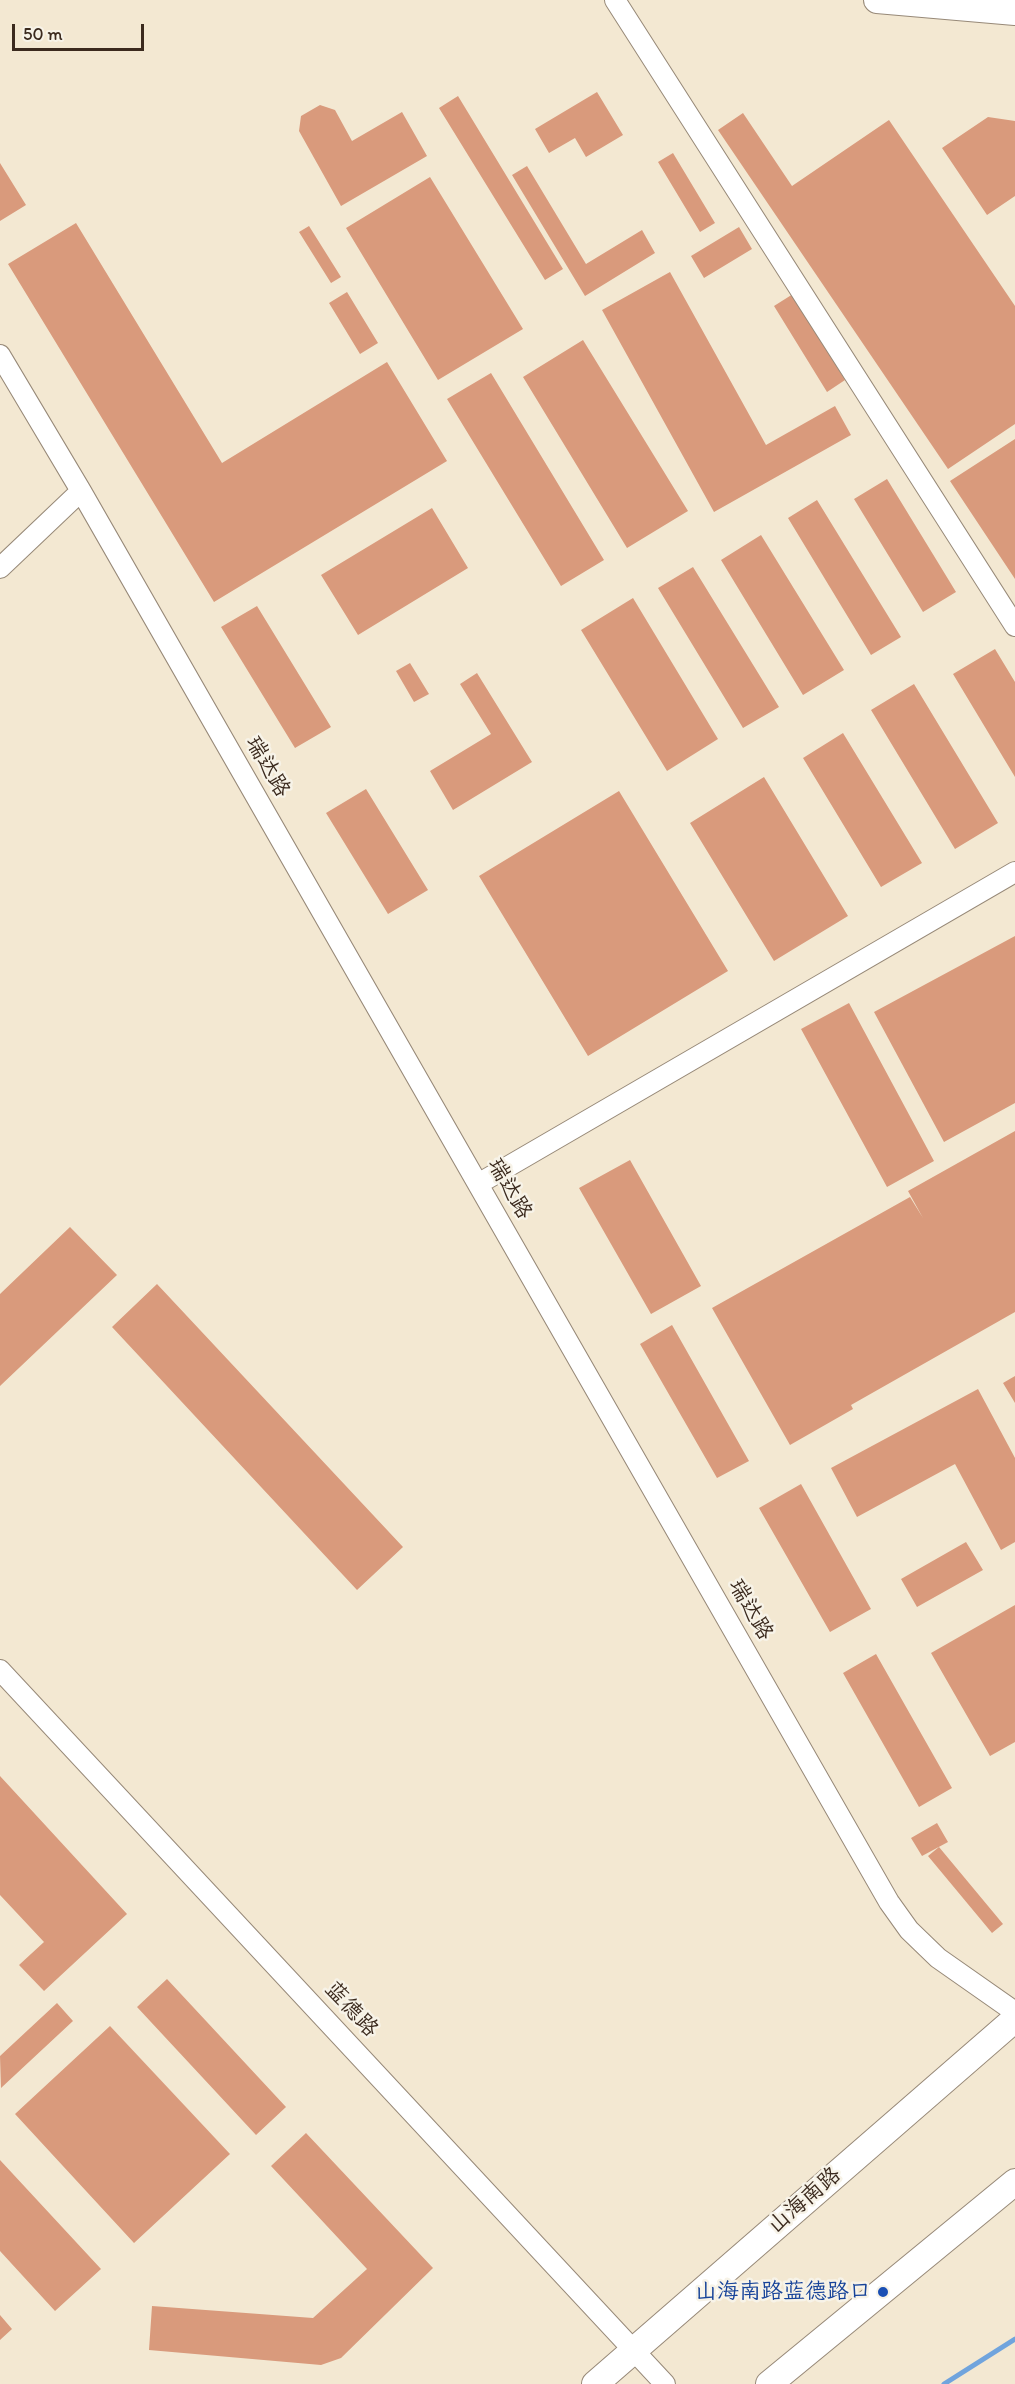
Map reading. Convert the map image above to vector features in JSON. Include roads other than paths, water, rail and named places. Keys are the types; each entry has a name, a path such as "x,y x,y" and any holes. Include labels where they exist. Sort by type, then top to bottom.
{"main road":[{"path":"877,0 1015,12"},
{"name":"山海南路","path":"595,2384 1015,2019"},
{"path":"769,2384 1015,2182"}],"street":[{"path":"615,0 1015,626"},
{"name":"瑞达路","path":"0,355 81,491 889,1902 909,1930 938,1958 1015,2012"},
{"path":"0,568 81,491"},
{"path":"478,1184 1015,872"},
{"name":"蓝德路","path":"0,1670 665,2384"}],"waterway":[{"path":"944,2384 1015,2339"}],"place":[{"name":"山海南路蓝德路口","path":"883,2292"}]}
